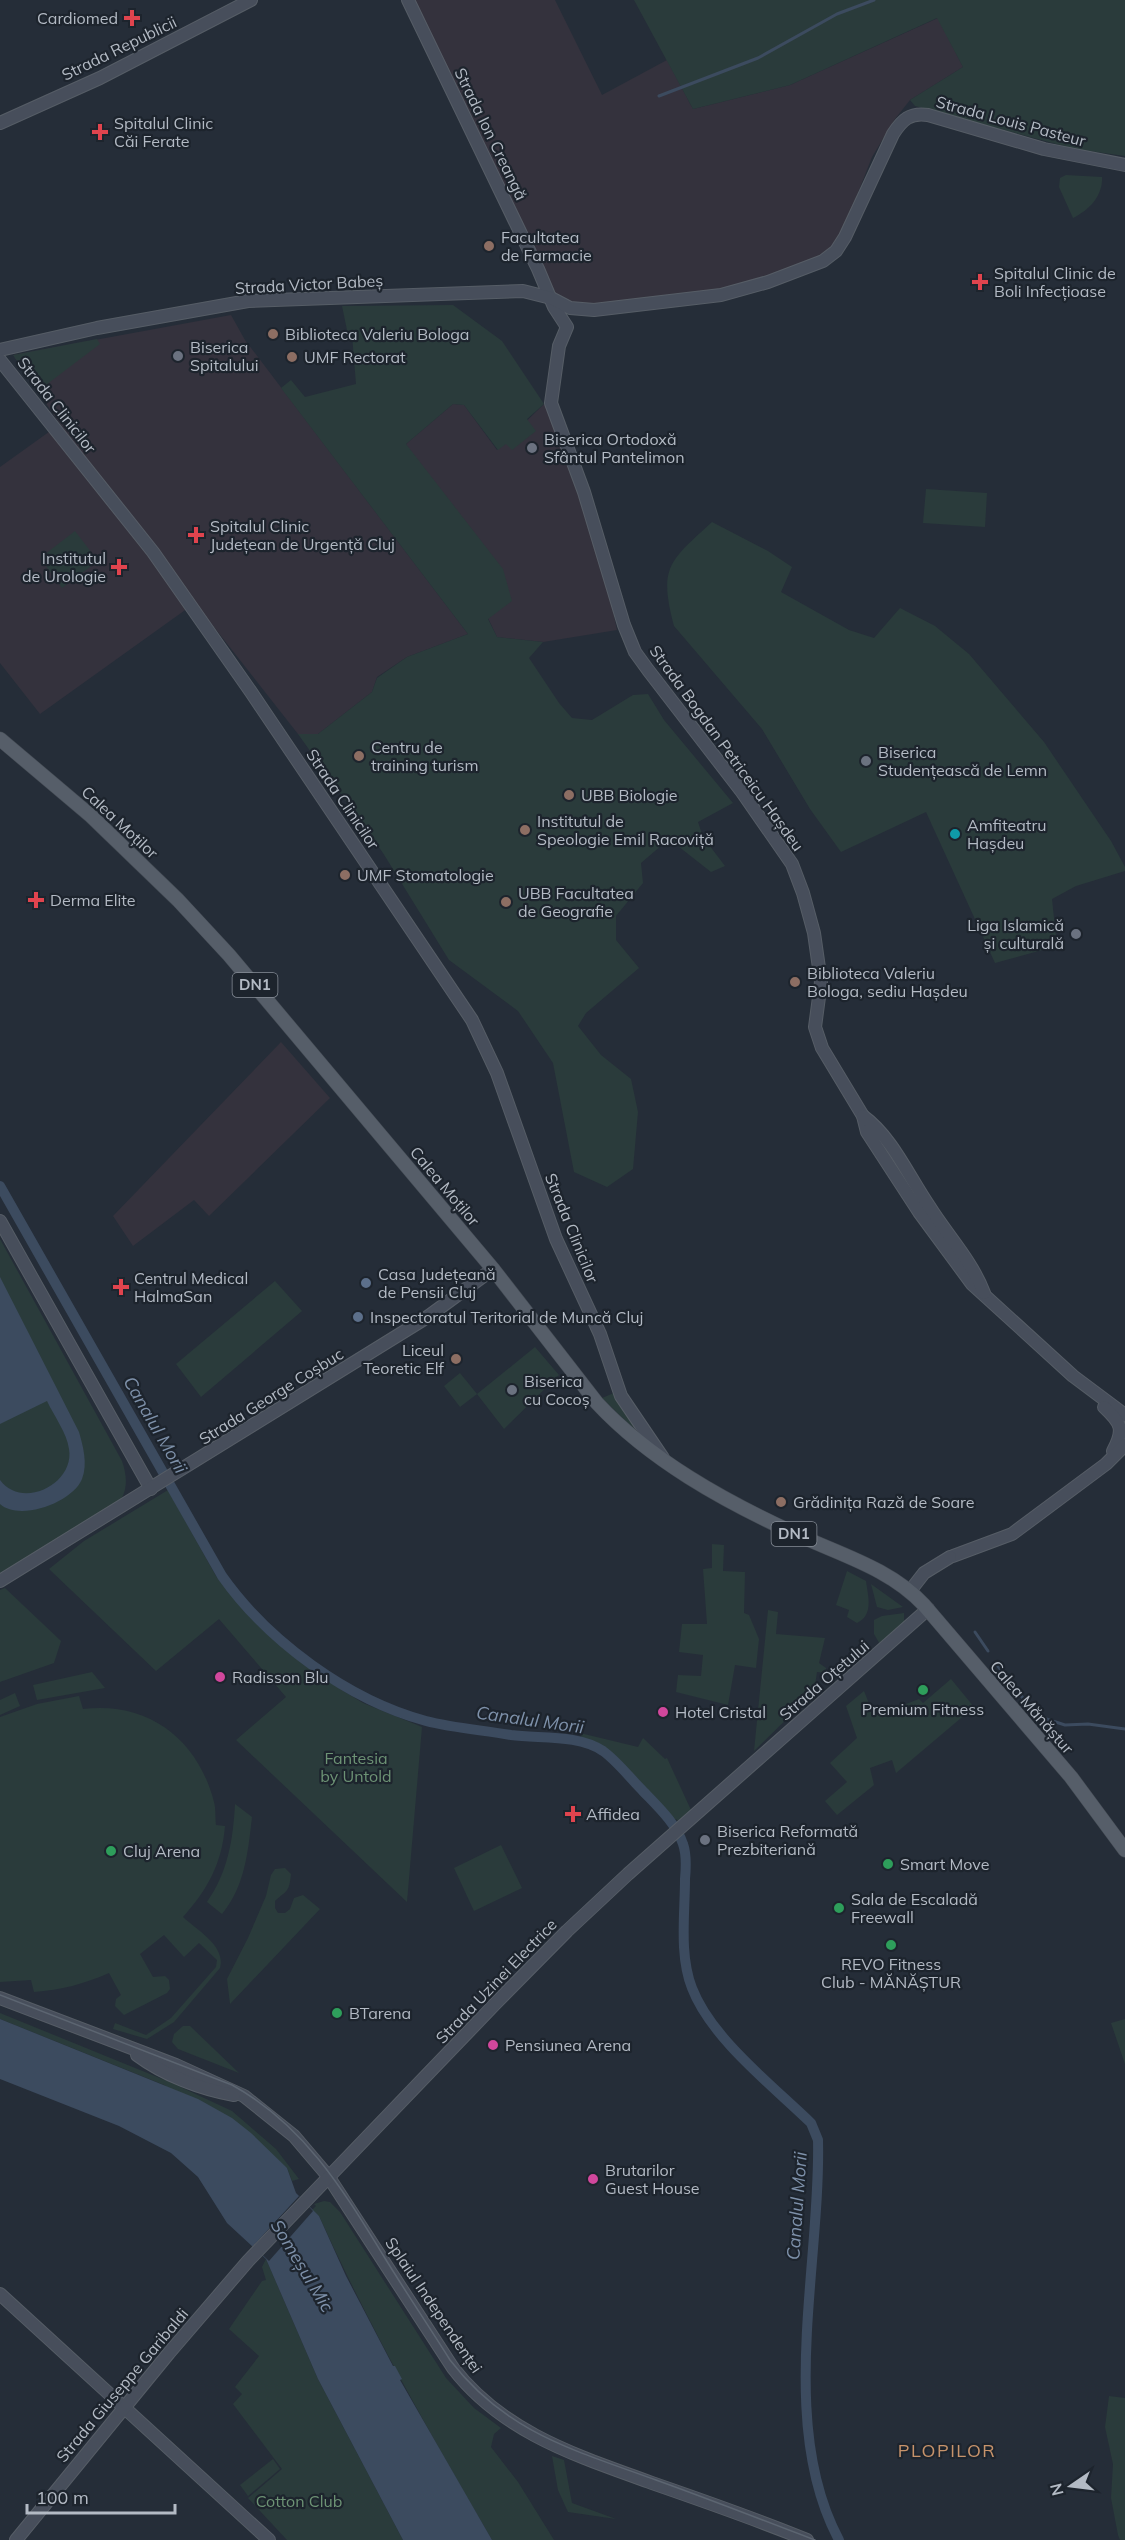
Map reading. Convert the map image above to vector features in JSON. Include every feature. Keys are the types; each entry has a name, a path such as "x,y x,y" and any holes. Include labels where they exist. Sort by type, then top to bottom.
{"main road":[{"name":"Strada Republicii","path":"0,123 100,78 251,0"},
{"name":"Strada Ion Creangă","path":"408,0 554,307 567,327"},
{"name":"Strada Louis Pasteur","path":"551,298 570,308 594,310 699,298 768,282 823,261 841,245 893,134 904,120 915,114 928,115 1044,149 1125,165"},
{"name":"Strada Victor Babeș","path":"0,350 97,328 248,301 523,291 551,298"},
{"name":"Strada Bogdan Petriceicu Hașdeu","path":"567,327 561,339 551,403 584,492 624,625 635,652 742,792 792,864 810,913 815,943 821,992 816,1032 822,1048 863,1116 877,1125 978,1277 985,1294 1073,1377 1125,1415"},
{"name":"Strada Clinicilor","path":"0,360 153,552 251,692 472,1020 497,1073 556,1239 600,1334 621,1396 664,1459"},
{"name":"Calea Moților","path":"0,739 91,816 198,920 276,1008 493,1269 597,1403 627,1433 664,1459 763,1519 878,1570 909,1591"},
{"path":"0,1221 151,1489"},
{"name":"Strada George Coșbuc","path":"0,1581 169,1479 426,1318 493,1269"},
{"name":"Strada Bogdan Petriceicu Hașdeu","path":"1073,1377 1113,1416 1120,1429 1119,1440 1106,1464"},
{"path":"909,1591 924,1573 952,1556 1012,1534 1106,1464 1125,1445"},
{"name":"Calea Mănăștur","path":"909,1591 928,1609 1071,1777 1125,1850"},
{"name":"Strada Oțetului","path":"696,1817 928,1609"},
{"name":"Strada Uzinei Electrice","path":"306,2199 567,1931 696,1817"},
{"name":"Splaiul Independenței","path":"0,1998 126,2047 154,2067 217,2092 244,2096 294,2136 328,2176 453,2368 475,2395 501,2416 528,2433 558,2447 807,2540"},
{"name":"Strada Giuseppe Garibaldi","path":"15,2540 255,2252 306,2199"},
{"path":"0,2294 269,2540"}],"shaded area":[{"path":"413,0 555,0 602,95 667,60 693,109 790,85 938,18 963,67 910,100 895,119 872,157 849,216 833,246 824,255 806,264 721,291 583,308 552,296"},
{"name":"Spitalul Clinic Județean de Urgență Cluj","path":"231,315 245,340 468,634 407,657 377,677 372,692 318,734 298,734 195,603 40,714 0,663 0,467 60,424 13,355"},
{"path":"453,404 464,405 497,450 544,404 602,559 617,630 543,642 497,637 406,444"},
{"path":"281,1042 330,1098 209,1216 194,1200 133,1246 113,1216"}],"green space":[{"path":"634,0 1125,0 1125,156 1075,149 915,106 910,100 963,67 937,18 790,85 693,109"},
{"path":"1066,175 1102,177 1102,184 1094,202 1073,218 1059,187 1060,178"},
{"path":"453,305 502,341 544,404 527,419 536,431 512,450 506,444 498,450 464,405 453,404 406,444 503,569 512,601 488,619 497,637 543,642 529,658 559,703 572,718 592,720 633,695 648,694 664,720 733,803 698,822 703,837 725,866 711,872 669,839 641,863 643,883 616,916 616,940 639,968 586,1013 578,1026 601,1055 631,1079 638,1112 633,1169 607,1187 574,1172 553,1063 518,1011 449,960 383,853 298,734 318,734 372,692 377,678 407,657 468,634 281,388 291,380 305,397 356,384 352,335 348,335 342,306"},
{"path":"97,339 100,344 38,391 13,355"},
{"path":"926,489 987,493 985,527 923,523"},
{"path":"712,522 768,551 792,567 781,592 849,630 874,638 900,608 935,626 969,654 1044,742 1111,841 1125,867 1125,871 1076,886 1052,899 1057,946 995,963 926,812 841,852 810,809 762,729 674,626 667,590 671,566 686,546"},
{"path":"75,531 98,561 62,588 40,558"},
{"path":"0,1239 122,1461 126,1486 115,1508 0,1573"},
{"path":"275,1281 302,1311 201,1397 176,1364"},
{"path":"535,1347 559,1375 504,1429 477,1394"},
{"path":"460,1373 477,1394 460,1407 444,1386"},
{"path":"614,1393 640,1435 602,1398"},
{"name":"Fantesia by Untold","path":"168,1490 216,1576 262,1629 337,1687 363,1703 422,1727 407,1902 236,1740 286,1697 219,1619 156,1671 49,1569 84,1541"},
{"path":"712,1544 724,1545 723,1571 745,1572 744,1613 749,1615 759,1639 756,1668 735,1665 728,1705 676,1692 678,1675 701,1676 703,1655 679,1652 682,1624 707,1624 703,1569 712,1568"},
{"path":"847,1571 866,1581 868,1610 862,1620 857,1623 847,1617 849,1610 836,1605"},
{"path":"871,1584 903,1607 888,1610 877,1607"},
{"path":"5,1588 61,1641 54,1663 0,1682 0,1590"},
{"path":"768,1610 778,1612 776,1634 825,1638 819,1663 826,1668 826,1673 817,1672 814,1692 754,1751"},
{"path":"904,1613 904,1625 881,1646 874,1634 874,1620 882,1616"},
{"path":"92,1672 105,1688 37,1700 33,1685"},
{"path":"951,1679 974,1707 896,1773 892,1760 870,1768 874,1785 837,1815 825,1801 847,1782 830,1763 857,1738 846,1706 864,1691 874,1716 919,1699 923,1703"},
{"path":"15,1693 20,1706 0,1715 0,1700"},
{"name":"Cluj Arena","path":"79,1696 83,1709 107,1708 129,1711 149,1718 167,1729 183,1743 196,1760 206,1780 215,1805 216,1825 225,1826 221,1852 212,1875 200,1896 183,1917 215,1946 221,1960 220,1968 174,2022 147,2039 113,2029 115,2023 146,2035 171,2018 216,1967 217,1960 199,1943 184,1957 164,1935 140,1954 153,1977 165,1976 169,1980 170,1989 167,1993 124,2015 115,2006 116,1999 121,1995 109,1973 72,1986 34,1992 31,1980 0,1982 0,1717 37,1704"},
{"path":"580,1733 638,1747 643,1738 665,1759 667,1758 691,1810 678,1821 676,1819 673,1821 656,1799 620,1761 595,1745 583,1742"},
{"path":"235,1804 252,1817 251,1830 241,1880 222,1914 207,1902 225,1867 233,1830"},
{"path":"501,1845 522,1888 474,1911 454,1868"},
{"path":"285,1868 291,1874 287,1890 275,1901 278,1913 285,1913 290,1909 294,1898 303,1895 320,1909 230,2004 227,1979 266,1896 271,1875 275,1869"},
{"path":"0,2013 172,2083 232,2111 276,2149 299,2179 292,2181 287,2168 164,2085 0,2019"},
{"path":"1125,2019 1125,2064 1111,2023"},
{"path":"183,2026 190,2026 239,2073 178,2049 172,2042 174,2034"},
{"path":"330,2202 340,2212 446,2378 474,2408 501,2428 494,2434 491,2447 518,2482 554,2540 492,2540 401,2380 319,2216 312,2210 316,2206 314,2204"},
{"name":"Cotton Club","path":"266,2259 318,2379 403,2540 287,2540 248,2498 282,2469 233,2404 242,2394 235,2387 259,2356 229,2329 262,2281 266,2280 262,2267"},
{"path":"1109,2396 1125,2398 1125,2540 1120,2540 1118,2535 1111,2498 1113,2464 1105,2427"},
{"path":"552,2456 564,2460 572,2503 616,2519 568,2512 558,2490"},
{"path":"273,2459 280,2469 248,2496 240,2485"}],"water":[{"path":"0,1277 79,1432 84,1455 84,1473 77,1487 57,1502 32,1510 9,1509 0,1504 0,1480 10,1489 21,1493 33,1493 45,1489 64,1473 69,1462 69,1449 63,1431 47,1401 0,1424"},
{"name":"Someșul Mic","path":"0,2019 198,2099 232,2118 287,2168 296,2193 319,2216 346,2276 402,2379 400,2380 492,2540 403,2540 318,2379 266,2259 227,2223 198,2177 171,2153 119,2126 0,2079"}],"pier":[{"path":"299,2196 313,2211 269,2261 253,2246"}],"waterway":[{"path":"659,96 758,58 837,14 874,0"},
{"name":"Canalul Morii","path":"0,1186 222,1576 262,1623 286,1645 339,1683 368,1699 397,1711 426,1721 447,1725 511,1735 558,1738 593,1746 603,1751 618,1765 676,1829 686,1857 684,1948 692,1988 713,2025 744,2060 811,2123 818,2140 817,2188 806,2343 806,2396 810,2446 820,2495 839,2540"},
{"path":"975,1632 988,1651"},
{"path":"997,1665 1037,1716 1065,1725 1088,1724 1125,1729"}],"tram line":[{"path":"0,1995 232,2085 280,2119 300,2138 336,2182 450,2360 472,2385 518,2422 543,2436 597,2459 815,2540"}],"place":[{"name":"Cardiomed","path":"132,18"},
{"name":"Spitalul Clinic Căi Ferate","path":"100,132"},
{"name":"Facultatea de Farmacie","path":"489,246"},
{"name":"Spitalul Clinic de Boli Infecțioase","path":"980,282"},
{"name":"Biblioteca Valeriu Bologa","path":"273,334"},
{"name":"Biserica Spitalului","path":"178,356"},
{"name":"UMF Rectorat","path":"292,357"},
{"name":"Biserica Ortodoxă Sfântul Pantelimon","path":"532,448"},
{"name":"Spitalul Clinic Județean de Urgență Cluj","path":"196,535"},
{"name":"Institutul de Urologie","path":"119,567"},
{"name":"Centru de training turism","path":"359,756"},
{"name":"Biserica Studențească de Lemn","path":"866,761"},
{"name":"UBB Biologie","path":"569,795"},
{"name":"Institutul de Speologie Emil Racoviță","path":"525,830"},
{"name":"Amfiteatru Hașdeu","path":"955,834"},
{"name":"UMF Stomatologie","path":"345,875"},
{"name":"Derma Elite","path":"36,900"},
{"name":"UBB Facultatea de Geografie","path":"506,902"},
{"name":"Liga Islamică și culturală","path":"1076,934"},
{"name":"Biblioteca Valeriu Bologa, sediu Hașdeu","path":"795,982"},
{"name":"Casa Județeană de Pensii Cluj","path":"366,1283"},
{"name":"Centrul Medical HalmaSan","path":"121,1287"},
{"name":"Inspectoratul Teritorial de Muncă Cluj","path":"358,1317"},
{"name":"Liceul Teoretic Elf","path":"456,1359"},
{"name":"Biserica cu Cocoș","path":"512,1390"},
{"name":"Grădinița Rază de Soare","path":"781,1502"},
{"name":"Radisson Blu","path":"220,1677"},
{"name":"Premium Fitness","path":"923,1690"},
{"name":"Hotel Cristal","path":"663,1712"},
{"name":"Affidea","path":"573,1814"},
{"name":"Biserica Reformată Prezbiteriană","path":"705,1840"},
{"name":"Cluj Arena","path":"111,1851"},
{"name":"Smart Move","path":"888,1864"},
{"name":"Sala de Escaladă Freewall","path":"839,1908"},
{"name":"REVO Fitness Club - MĂNĂȘTUR","path":"891,1945"},
{"name":"BTarena","path":"337,2013"},
{"name":"Pensiunea Arena","path":"493,2045"},
{"name":"Brutarilor Guest House","path":"593,2179"}],"district":[{"name":"PLOPILOR","path":"947,2451"}]}
